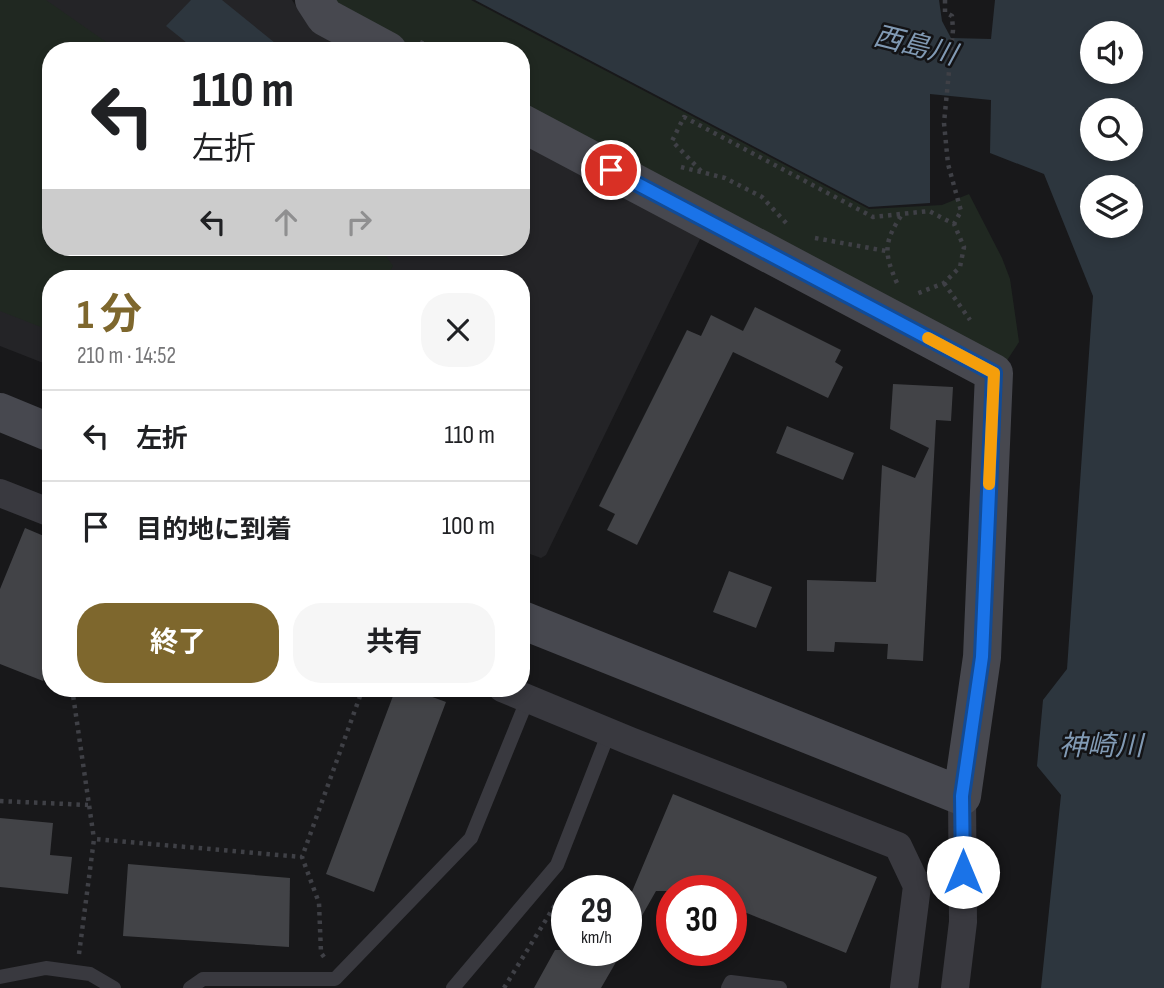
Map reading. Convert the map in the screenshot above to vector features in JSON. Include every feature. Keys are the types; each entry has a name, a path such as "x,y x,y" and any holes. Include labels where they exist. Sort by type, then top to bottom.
{"street":[{"path":"314,0 324,17 371,42"},
{"path":"530,127 994,373 982,657 962,796 963,922 956,988"},
{"path":"0,412 42,429"},
{"path":"0,494 42,510"},
{"path":"530,623 962,796"},
{"path":"528,698 898,846 916,886 904,988"}],"lane":[{"path":"190,988 203,979 335,979 471,838 528,698"},
{"path":"453,988 557,865 609,732"},
{"path":"0,977 46,968 90,974 114,988"},
{"path":"728,988 731,982 780,988"}],"path":[{"path":"945,0 945,12 952,16 953,30 944,123 948,164 961,211 954,224"},
{"path":"702,172 672,141 684,117 873,217 929,211 954,224 964,247 960,267 944,284 914,295"},
{"path":"900,289 886,251 890,232 904,213"},
{"path":"809,237 886,251"},
{"path":"944,284 974,327"},
{"path":"73,697 94,839 76,972"},
{"path":"335,979 321,953 319,903 302,856 360,697"},
{"path":"0,801 88,805"},
{"path":"94,839 302,856"}],"shaded area":[{"path":"0,0 292,0 311,30 334,42 42,42 42,256 530,256 530,144 702,235 546,555 541,558 530,554 530,270 42,270 42,362 0,346"},
{"path":"0,0 46,0 106,42 42,42 42,256 386,256 393,266 391,270 42,270 42,327 0,311"},
{"path":"330,0 471,0 869,209 942,205 969,194 1010,279 1019,342 1006,362 530,109 530,42 403,42 333,5"}],"water":[{"path":"191,0 222,0 274,42 186,42 166,26"},
{"name":"神崎川","path":"475,0 939,0 942,21 951,38 991,39 995,0 1164,0 1164,988 1041,988 1061,795 1037,766 1043,700 1067,669 1093,296 1044,174 990,153 991,100 930,94 930,203 869,207"}],"building":[{"path":"755,307 841,350 835,362 843,367 828,398 733,352 637,545 607,530 615,514 599,506 687,330 701,336 711,315 743,331"},
{"path":"893,384 953,387 951,421 936,420 923,661 887,659 888,644 835,642 834,652 807,651 807,580 876,582 882,465 915,478 929,448 890,429"},
{"path":"787,426 854,453 843,480 776,453"},
{"path":"25,528 42,535 42,681 0,664 0,589"},
{"path":"729,571 772,587 756,628 713,612"},
{"path":"393,697 432,697 446,702 374,892 326,874"},
{"path":"673,794 877,877 846,953 747,913 747,875 656,875 656,891 642,916 642,875 639,875"},
{"path":"0,818 53,823 50,855 72,857 68,894 0,887"},
{"path":"128,864 290,878 289,947 123,936"},
{"path":"551,957 551,966 614,966 601,988 534,988"}],"slow traffic":[{"path":"928,338 994,373 989,484"}],"route":[{"path":"611,170 994,373 982,657 962,796 963,872"}],"water label":[{"name":"西島川","path":"915,46"}]}
